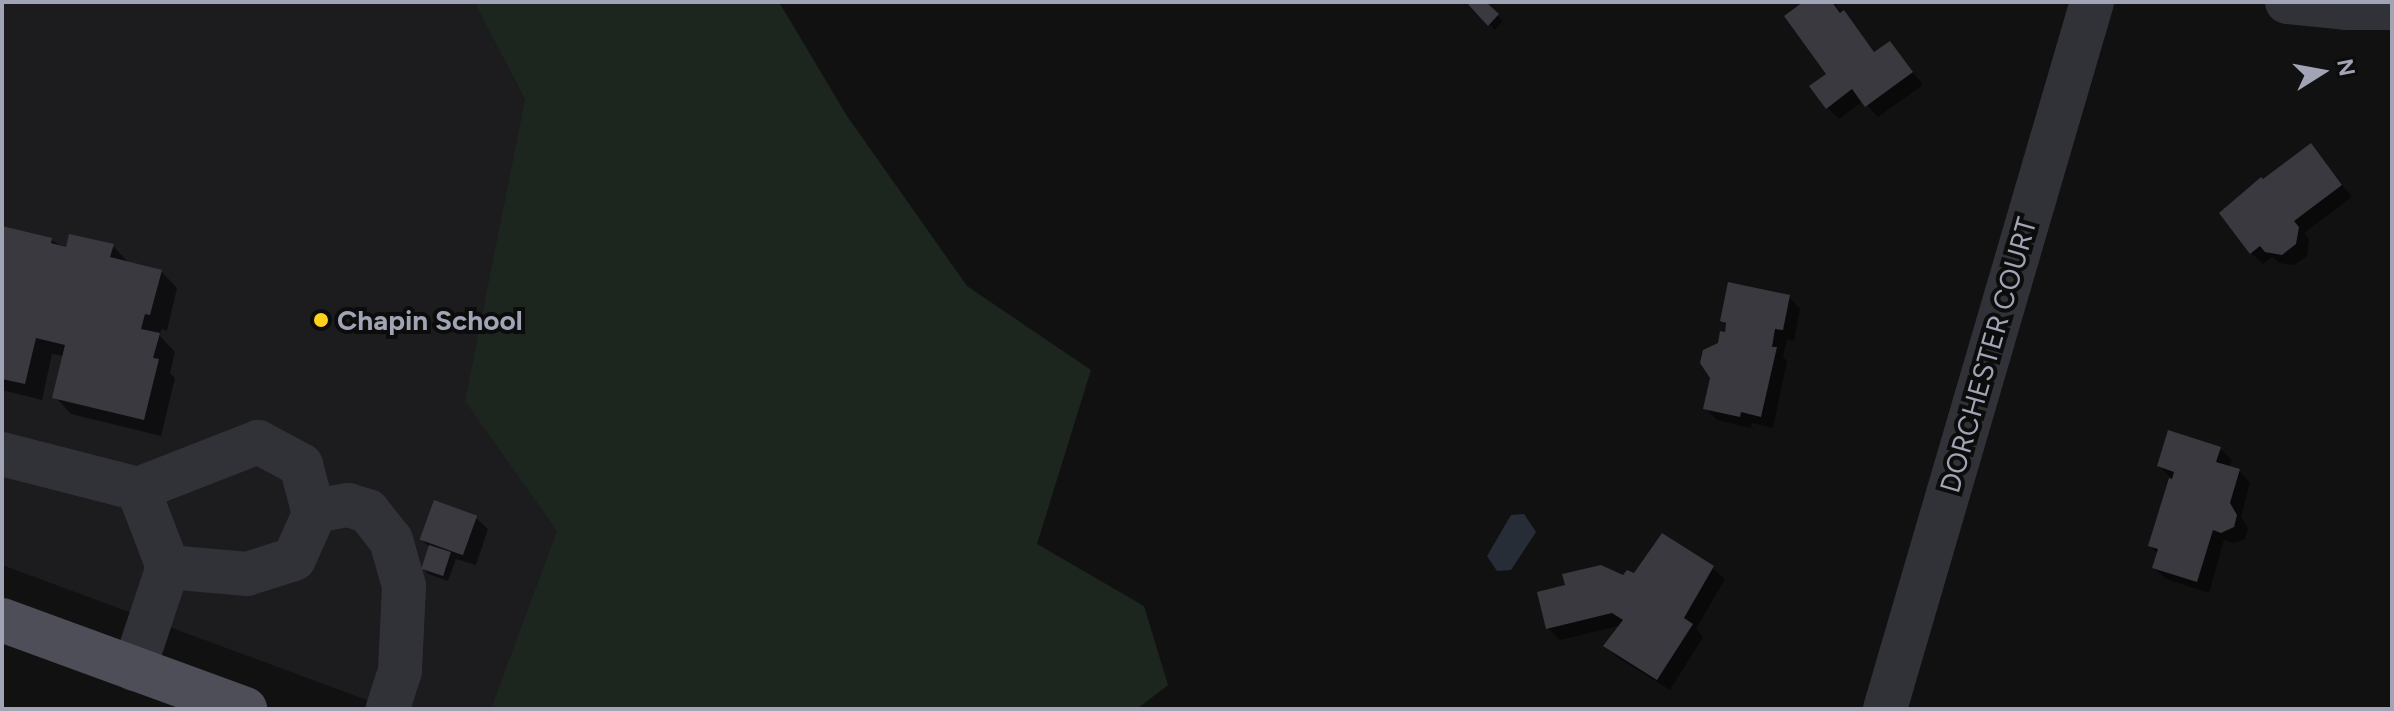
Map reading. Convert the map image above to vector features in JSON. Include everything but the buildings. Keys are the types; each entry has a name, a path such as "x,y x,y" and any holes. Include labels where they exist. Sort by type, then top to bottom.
{"main road":[{"path":"2,620 245,709"}],"street":[{"name":"DORCHESTER COURT","path":"1885,709 2092,2"},
{"path":"2287,2 2346,8 2392,8"},
{"path":"2,454 138,489 258,442 301,465 314,511 294,559 247,574 168,567"},
{"path":"134,669 168,567 138,489"},
{"path":"314,511 348,505 368,511 391,540 404,586 400,671 388,709"}],"shaded area":[{"name":"Chapin School","path":"2,2 474,2 753,541 681,709 391,709 2,565"},
{"path":"474,2 779,2 847,116 967,286 1091,370 1037,544 1144,606 1168,685 1137,709 491,709 557,531 465,401 525,100"},
{"path":"1524,514 1536,532 1511,570 1497,571 1487,556 1511,515"}],"place":[{"name":"Chapin School","path":"321,320"}]}
